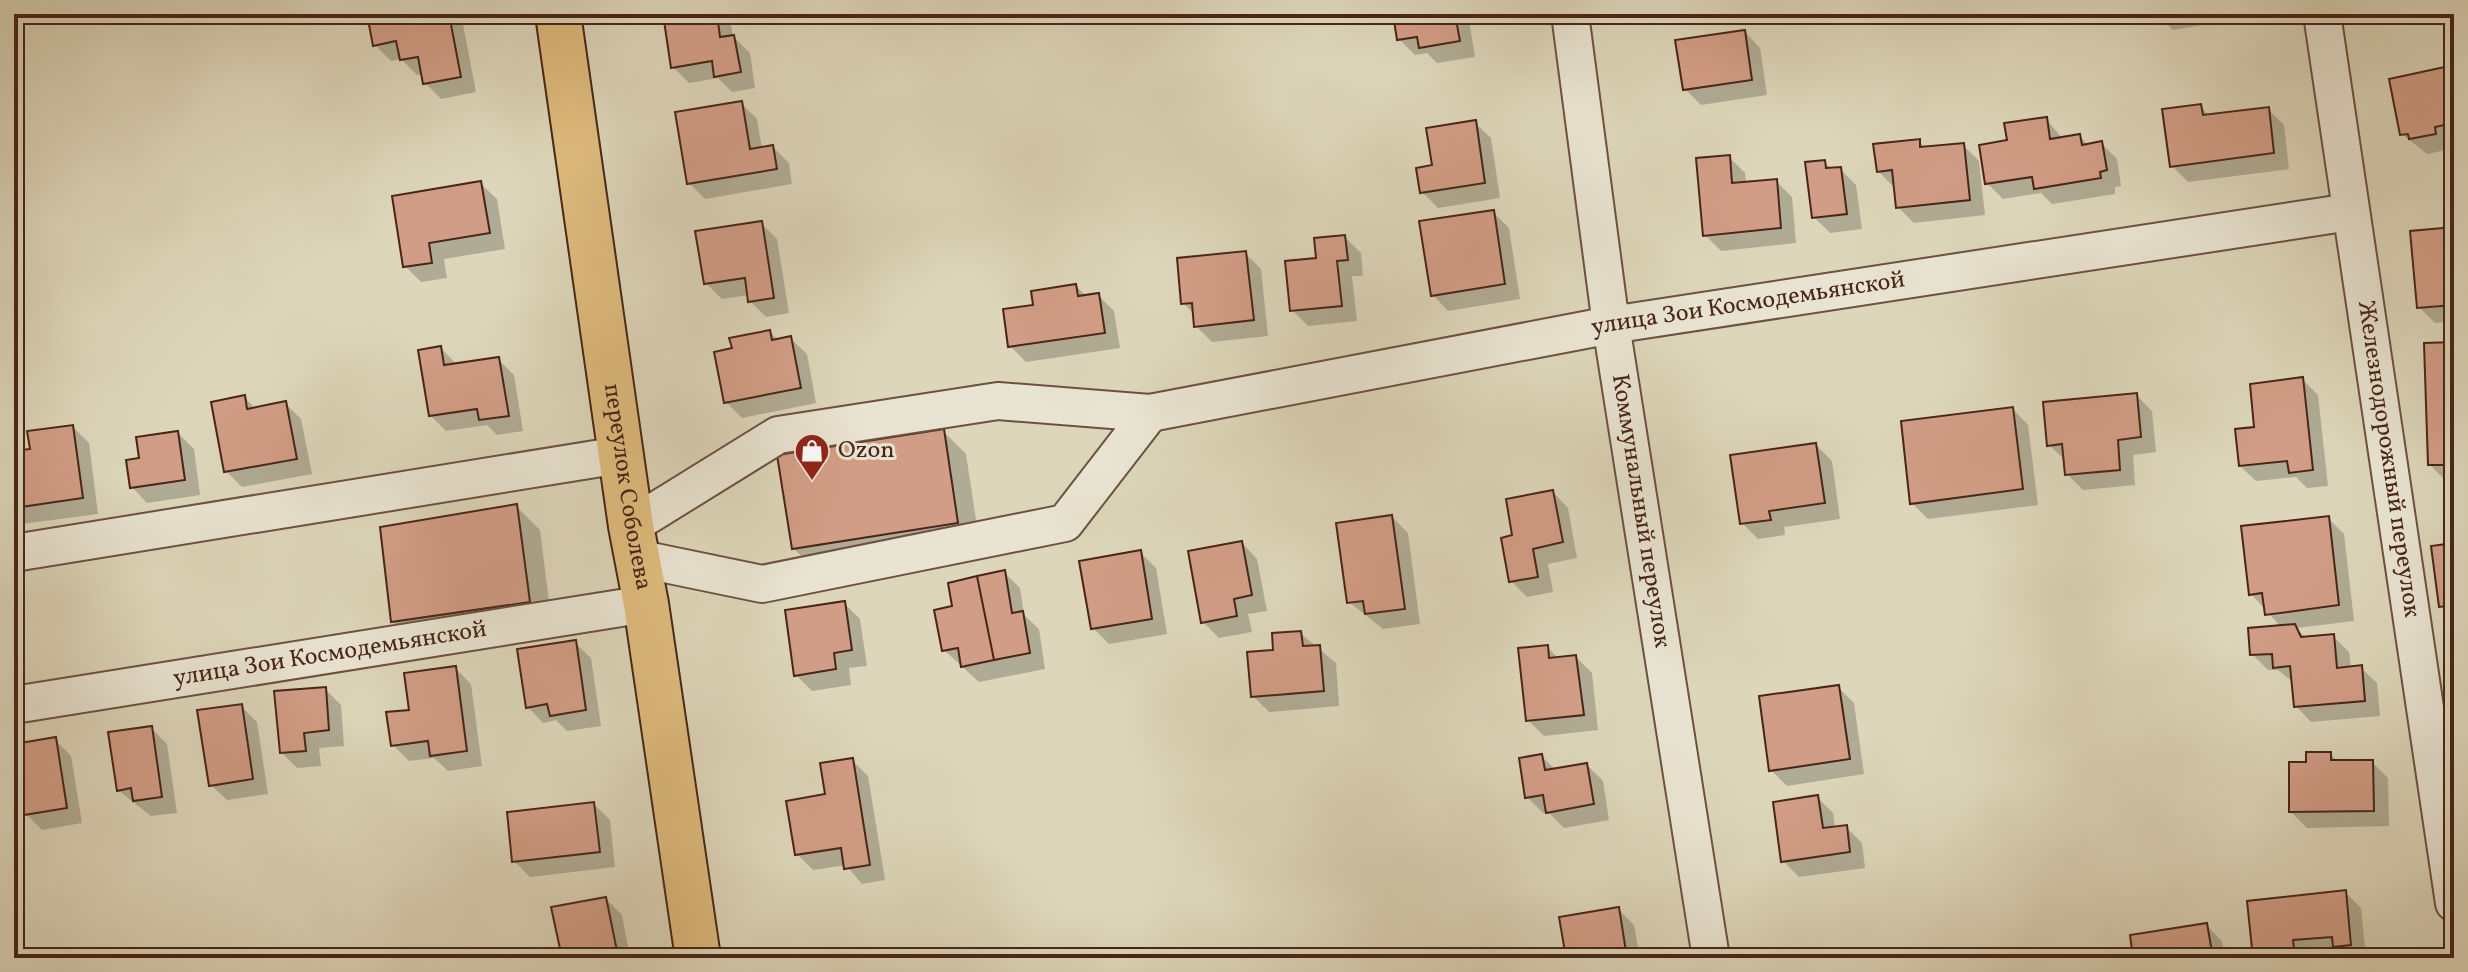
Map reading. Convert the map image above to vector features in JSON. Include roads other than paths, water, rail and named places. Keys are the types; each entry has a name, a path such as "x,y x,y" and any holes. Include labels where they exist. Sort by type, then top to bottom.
{"main road":[{"name":"переулок Соболева","path":"558,14 620,455 646,604 698,958"}],"street":[{"name":"Коммунальный переулок","path":"1570,14 1611,325 1711,958"},
{"name":"Железнодорожный переулок","path":"2322,14 2454,903"},
{"name":"улица Зои Космодемьянской","path":"633,542 778,435 998,401 1150,413 1611,325 2350,212"},
{"path":"633,542 762,584 1065,523 1150,413"},
{"path":"14,553 620,455"},
{"name":"улица Зои Космодемьянской","path":"14,705 646,604"}],"place":[{"name":"Ozon","path":"812,482"}]}
